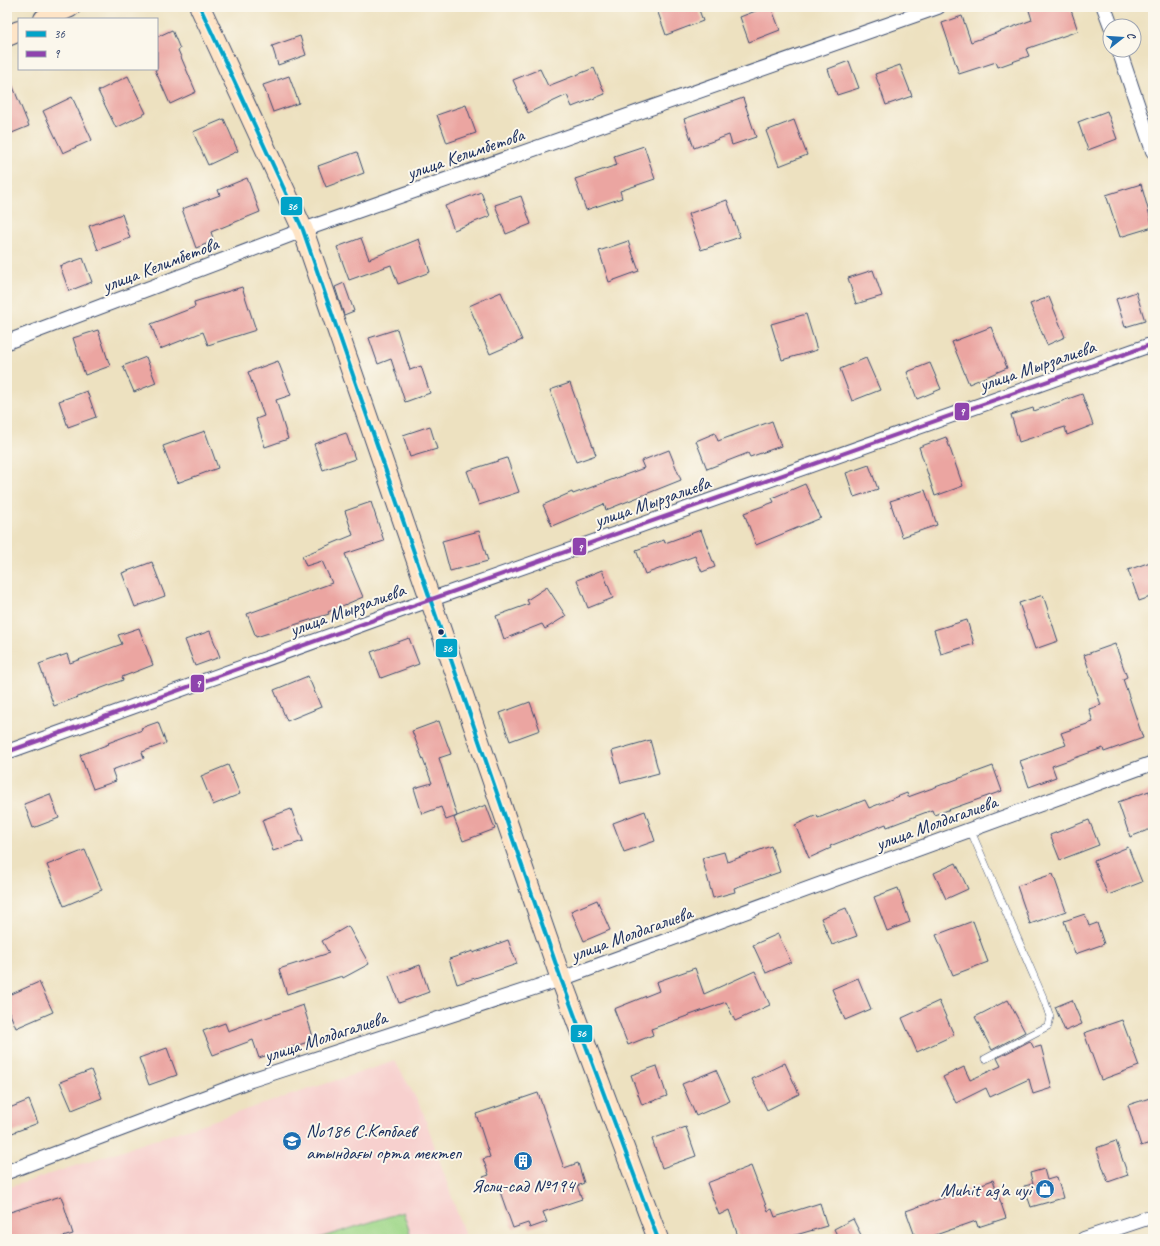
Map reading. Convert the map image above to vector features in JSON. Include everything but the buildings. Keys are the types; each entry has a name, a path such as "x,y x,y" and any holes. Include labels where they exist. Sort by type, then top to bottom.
{"main road":[{"path":"46,18 70,7"},
{"path":"200,7 303,230 432,599 561,978 658,1239"},
{"path":"7,36 18,31"}],"street":[{"name":"улица Келимбетова","path":"7,342 303,230 938,7"},
{"path":"1104,7 1108,18"},
{"path":"1122,58 1153,150"},
{"name":"улица Мырзалиева","path":"7,752 432,599 1153,344"},
{"name":"улица Молдагалиева","path":"7,1172 251,1080 561,978 1153,763"},
{"path":"1084,1239 1153,1216"}],"lane":[{"path":"970,829 1045,1002 1050,1017 1048,1026 985,1059"}],"shaded area":[{"name":"No186 С.Көпбаев атындағы орта мектеп","path":"395,1061 422,1109 466,1239 7,1239 7,1188"}],"green space":[{"path":"403,1212 412,1239 316,1239"}],"transit line":[{"name":"36","path":"200,7 303,230 561,979 658,1239"},
{"name":"9","path":"7,752 432,599 1153,344"}],"place":[{"name":"No186 С.Көпбаев атындағы орта мектеп","path":"292,1141"},
{"name":"Ясли-сад №194","path":"523,1161"},
{"name":"Muhit ag'a uyi","path":"1045,1189"}]}
